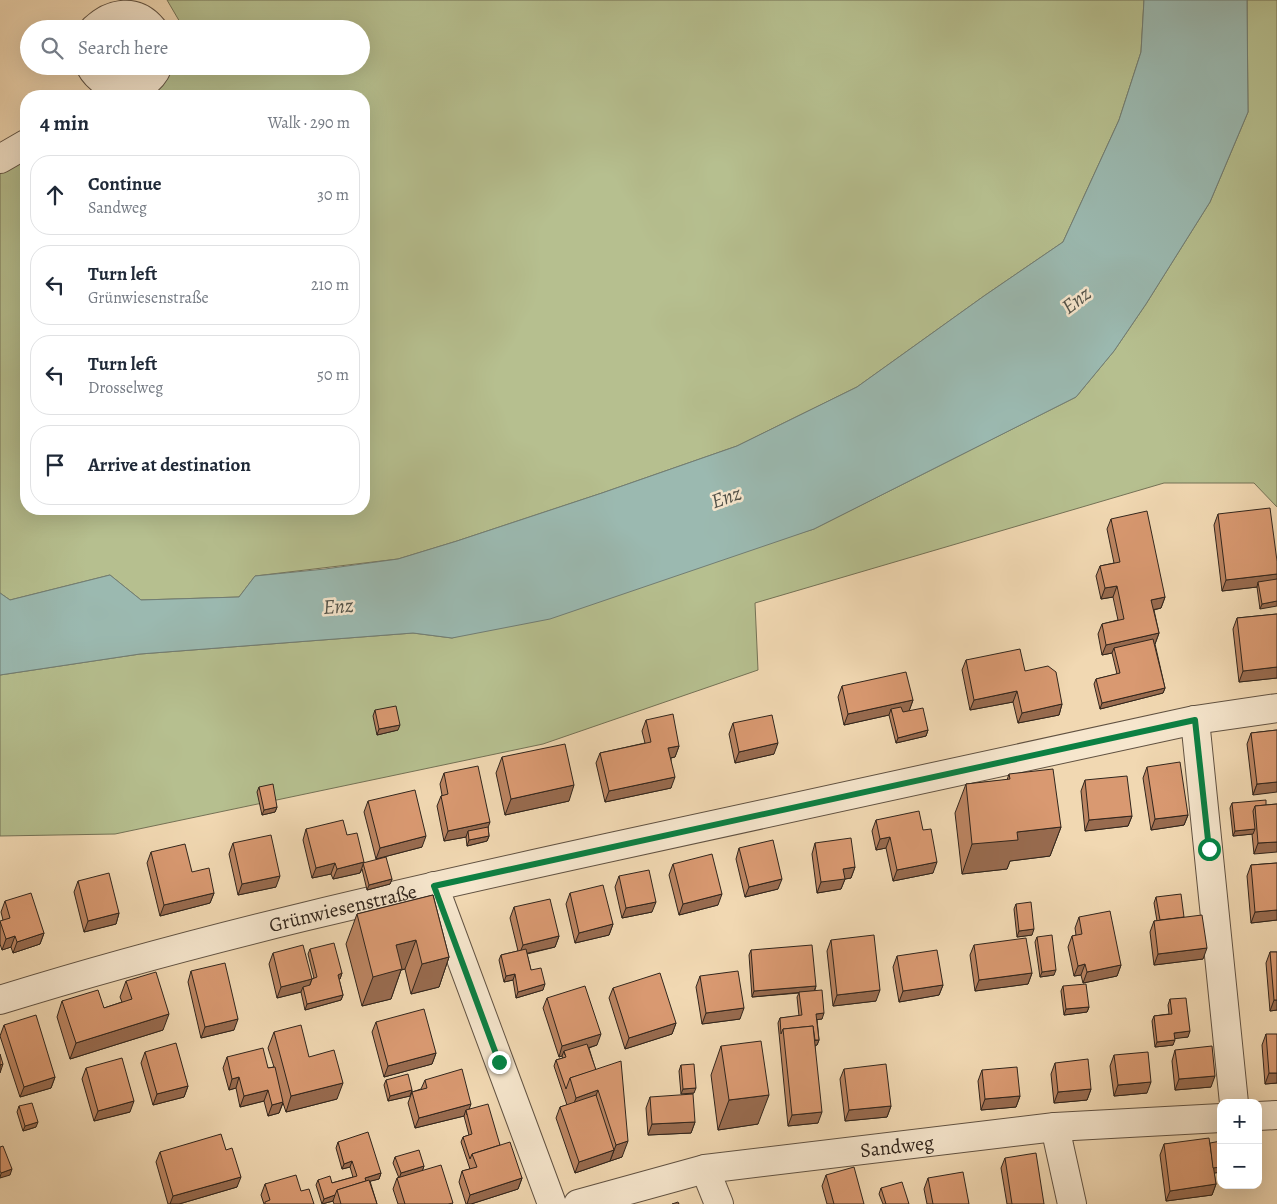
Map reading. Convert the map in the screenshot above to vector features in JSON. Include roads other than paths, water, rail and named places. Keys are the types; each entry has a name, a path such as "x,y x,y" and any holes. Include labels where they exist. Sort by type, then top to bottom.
{"street":[{"path":"103,20 114,15 126,14 143,20"},
{"path":"96,81 126,89 138,86 152,75"},
{"path":"0,159 20,147"},
{"name":"Grünwiesenstraße","path":"0,1000 68,979 190,946 434,886 1195,720 1277,708"},
{"path":"1195,720 1234,1099"},
{"path":"434,886 552,1204"},
{"path":"1262,1116 1277,1115"},
{"name":"Sandweg","path":"578,1204 705,1169 1055,1127 1217,1118"},
{"path":"1055,1127 1072,1204"},
{"path":"705,1169 719,1204"}],"water":[{"name":"Enz","path":"1144,0 1247,0 1248,112 1210,202 1114,351 1076,397 814,529 550,619 452,638 413,633 140,654 0,675 0,593 10,600 110,575 141,600 239,597 255,576 398,559 602,493 737,446 857,387 1063,242 1119,120 1141,52"}]}
